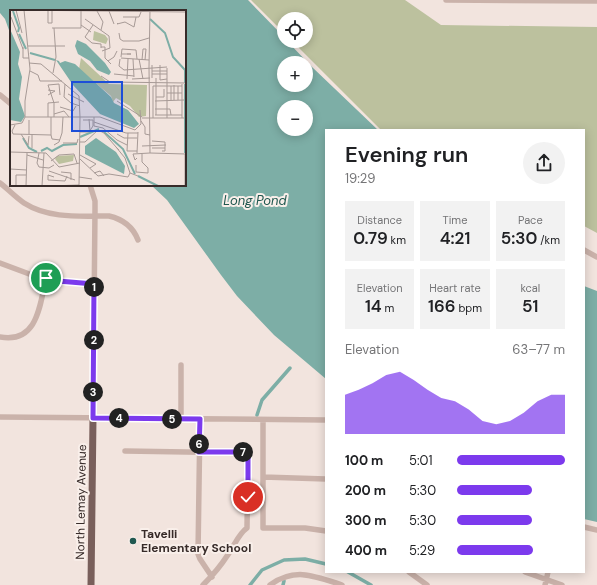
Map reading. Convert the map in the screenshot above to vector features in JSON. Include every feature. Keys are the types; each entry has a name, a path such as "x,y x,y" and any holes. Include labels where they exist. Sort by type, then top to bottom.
{"main road":[{"name":"North Lemay Avenue","path":"91,585 93,418"}],"street":[{"path":"446,0 597,1"},
{"path":"0,95 10,103"},
{"path":"0,182 24,202 34,208 48,213 60,215 109,216 123,221 135,232 138,240"},
{"path":"90,186 94,202 95,216 93,418"},
{"path":"585,251 597,257"},
{"path":"0,263 32,275 58,281 94,284"},
{"path":"0,337 11,338 18,336 32,326 38,311 46,278"},
{"path":"181,365 181,419"},
{"path":"0,417 325,420"},
{"path":"200,419 198,554 212,577"},
{"path":"263,420 263,528 305,528 325,531"},
{"path":"125,452 248,452 247,528 243,531 212,577 203,585"},
{"path":"263,478 325,479"},
{"path":"585,527 597,530"},
{"path":"410,573 425,584"},
{"path":"527,573 546,582 562,585"},
{"path":"270,585 278,580 294,575 308,575 326,583 342,585"}],"green space":[{"path":"251,0 405,0 441,25 597,27 597,233 585,227 585,129 380,129 313,62 313,56 307,56 299,48 313,48 313,12 277,12 277,26"}],"water":[{"name":"Long Pond","path":"0,0 248,0 277,30 277,48 294,48 301,56 277,56 277,92 313,92 313,68 377,129 325,129 325,378 274,335 237,296 167,200 152,186 186,186 186,10 10,10 10,33 5,19 0,13"},
{"path":"585,286 597,291 597,522 585,519"}],"waterway":[{"path":"257,415 262,400 290,368"},
{"path":"250,585 262,570 284,560 305,559 325,564"},
{"path":"350,573 371,585"},
{"path":"283,585 284,581"}],"place":[{"name":"Tavelli Elementary School","path":"133,541"}],"route":[{"path":"46,278 58,281 94,284 93,418 200,419 199,452 248,452 248,497"}]}
